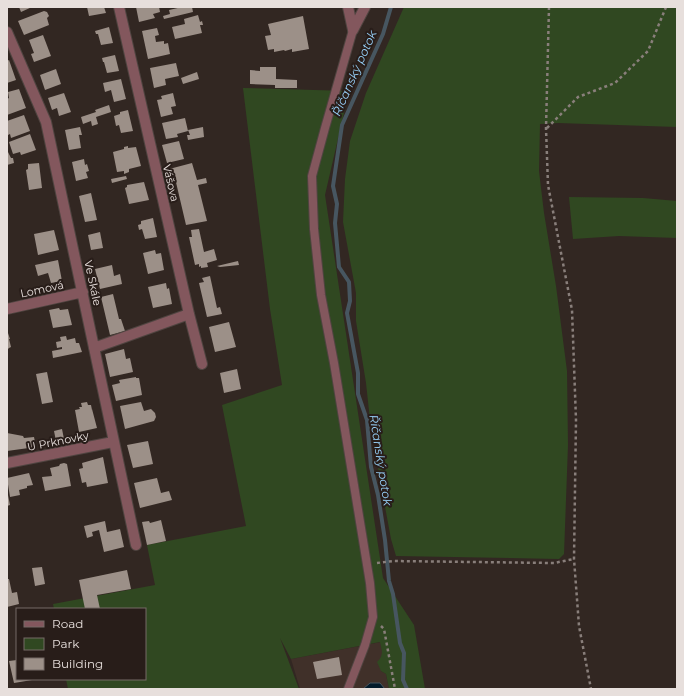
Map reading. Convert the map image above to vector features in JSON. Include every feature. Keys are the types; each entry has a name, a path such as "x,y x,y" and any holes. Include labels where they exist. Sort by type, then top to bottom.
{"street":[{"name":"Vášova","path":"118,7 189,314 202,364"},
{"path":"348,7 353,30"},
{"path":"353,30 365,7"},
{"name":"Ve Skále","path":"7,32 46,122 136,545"},
{"name":"Lomová","path":"7,309 83,292"},
{"path":"94,348 189,314"},
{"name":"U Prknovky","path":"7,463 113,442"}],"lane":[{"path":"348,689 374,617 370,583 322,295 314,229 312,176 353,30"}],"path":[{"path":"549,7 546,128 548,184 572,310 576,420 574,559 579,626 591,689"},
{"path":"546,128 578,97 615,83 648,51 666,7"},
{"path":"379,563 393,561 554,563 574,559"},
{"path":"374,617 384,629 395,689"}],"shaded area":[{"path":"381,642 383,653 381,659 381,671 386,674 389,689 300,689 291,659"}],"green space":[{"path":"404,7 677,7 677,127 558,123 540,124 539,171 567,371 568,445 564,554 559,559 396,556 391,539 370,420 366,383 356,321 356,293 343,222 345,179 350,141 366,93"},
{"path":"243,88 349,91 325,195 383,578 414,625 425,689 389,689 386,674 381,671 377,662 382,655 380,642 291,659 280,638 299,689 68,689 66,680 146,680 146,608 54,608 53,604 155,585 147,545 246,526 222,405 282,385 270,309"},
{"path":"569,197 643,198 677,201 677,238 619,236 573,239"}],"water":[{"path":"370,683 380,683 385,689 363,689"}],"building":[{"path":"19,7 32,7 21,12"},
{"path":"87,7 104,7 106,13 89,16"},
{"path":"136,7 159,7 160,12 153,14 155,18 139,22"},
{"path":"182,7 192,7 193,12 164,19 163,16 170,14 169,10"},
{"path":"44,11 47,12 49,16 47,18 49,25 24,35 18,21"},
{"path":"198,15 200,22 202,21 203,25 200,25 202,33 175,39 172,27 185,24 184,19"},
{"path":"303,16 309,49 292,52 292,49 274,52 274,49 268,50 265,36 271,35 268,24"},
{"path":"109,27 113,43 101,45 98,34 96,34 95,31"},
{"path":"157,28 159,35 155,36 156,42 164,41 164,44 168,43 170,54 148,59 142,31"},
{"path":"43,35 51,56 34,62 31,54 34,53 29,40"},
{"path":"115,55 119,71 107,73 102,58"},
{"path":"9,60 16,80 7,83 7,61"},
{"path":"176,63 179,76 165,79 166,85 154,88 150,68"},
{"path":"260,67 276,67 276,79 297,80 297,88 275,88 275,85 250,84 250,70 260,71"},
{"path":"56,69 61,84 45,90 40,75"},
{"path":"197,72 199,79 183,84 181,78"},
{"path":"121,79 126,99 114,102 111,90 105,92 103,83"},
{"path":"19,89 26,108 7,115 7,99 9,98 8,92"},
{"path":"64,93 71,112 59,116 57,108 52,110 48,98"},
{"path":"173,93 176,106 171,107 173,114 161,117 157,100 162,99 161,96"},
{"path":"109,105 111,112 96,117 98,124 92,126 91,121 83,124 81,117 96,112 95,110"},
{"path":"128,110 133,131 121,133 119,125 116,126 114,116 120,114 120,112"},
{"path":"24,115 30,131 11,138 10,134 8,135 7,133 7,121"},
{"path":"185,118 188,131 177,134 178,137 166,139 162,123"},
{"path":"80,127 82,135 79,135 81,148 69,150 65,130"},
{"path":"203,127 204,137 188,140 187,135 190,135 188,130"},
{"path":"30,134 36,150 21,155 20,152 13,154 9,142"},
{"path":"179,141 184,159 167,163 162,145"},
{"path":"128,146 128,148 136,147 141,166 129,169 129,172 124,174 124,171 117,172 113,152 124,149 124,147"},
{"path":"7,152 11,158 13,158 14,163 7,165"},
{"path":"84,159 85,165 87,164 89,171 86,172 88,178 76,181 72,162"},
{"path":"39,163 42,188 29,190 26,170 28,169 28,164"},
{"path":"192,163 197,180 206,178 207,183 198,185 207,221 186,225 175,178 171,179 169,169"},
{"path":"126,176 127,179 112,183 111,179"},
{"path":"144,182 149,200 129,204 125,188 127,185"},
{"path":"91,193 97,220 85,222 79,196"},
{"path":"153,218 157,237 145,239 142,229 139,230 138,225 141,224 141,221"},
{"path":"199,229 204,252 214,249 217,260 207,263 208,267 201,268 201,266 199,267 199,264 195,265 189,237 192,237 191,230"},
{"path":"54,230 59,250 38,255 34,234"},
{"path":"100,232 103,248 91,250 88,235"},
{"path":"155,250 156,254 161,253 164,270 148,274 143,253"},
{"path":"58,260 62,281 51,283 48,273 38,276 35,265"},
{"path":"238,261 239,265 217,266"},
{"path":"112,265 114,276 120,274 122,284 100,289 95,269"},
{"path":"210,276 217,308 220,307 222,314 207,317 199,283 204,282 202,278"},
{"path":"166,283 167,289 169,288 172,304 153,308 148,287"},
{"path":"113,294 119,319 121,319 125,331 110,335 101,297"},
{"path":"59,308 60,310 68,309 72,325 53,328 49,310"},
{"path":"229,322 236,347 215,352 209,327"},
{"path":"7,330 11,347 7,350"},
{"path":"66,336 67,340 75,338 76,343 79,343 82,352 53,358 52,351 62,349 62,347 57,348 56,342 61,341 60,337"},
{"path":"124,349 126,359 130,358 133,372 110,377 105,354"},
{"path":"237,369 241,389 224,393 220,373"},
{"path":"47,372 53,402 42,404 36,374"},
{"path":"136,377 139,378 142,395 116,401 112,385 120,383 119,380"},
{"path":"87,402 88,405 91,405 97,428 79,432 75,410 82,407 81,403"},
{"path":"141,402 144,411 151,409 155,413 156,417 154,421 125,429 120,406"},
{"path":"62,429 65,444 57,446 54,431"},
{"path":"7,433 23,436 24,438 34,437 36,447 7,451"},
{"path":"148,441 153,464 133,468 127,445"},
{"path":"103,457 108,483 87,487 86,482 82,483 79,469 83,468 82,463"},
{"path":"64,463 67,464 71,486 45,491 42,477 52,476 50,468"},
{"path":"29,473 33,485 19,490 20,495 10,497 7,478"},
{"path":"157,478 161,493 169,491 172,500 140,508 134,483"},
{"path":"7,495 10,505 7,506"},
{"path":"161,520 166,541 147,545 142,522 149,521 150,523"},
{"path":"105,521 107,532 120,529 124,547 104,552 99,530 92,532 93,536 87,538 84,526"},
{"path":"42,567 45,584 35,586 32,568"},
{"path":"127,570 131,589 97,595 100,608 85,608 79,580"},
{"path":"7,579 9,579 12,593 17,592 19,604 7,607"},
{"path":"339,657 342,675 317,679 313,662"},
{"path":"16,660 16,680 32,680 14,683 9,661"}],"waterway":[{"name":"Říčanský potok","path":"391,7 383,34 342,125 333,186 337,204 335,223 339,267 349,282 350,301 347,313 358,373 358,394 367,420 371,467 378,495 385,540 389,581 393,594 400,643 404,653 403,680 407,689"}]}
